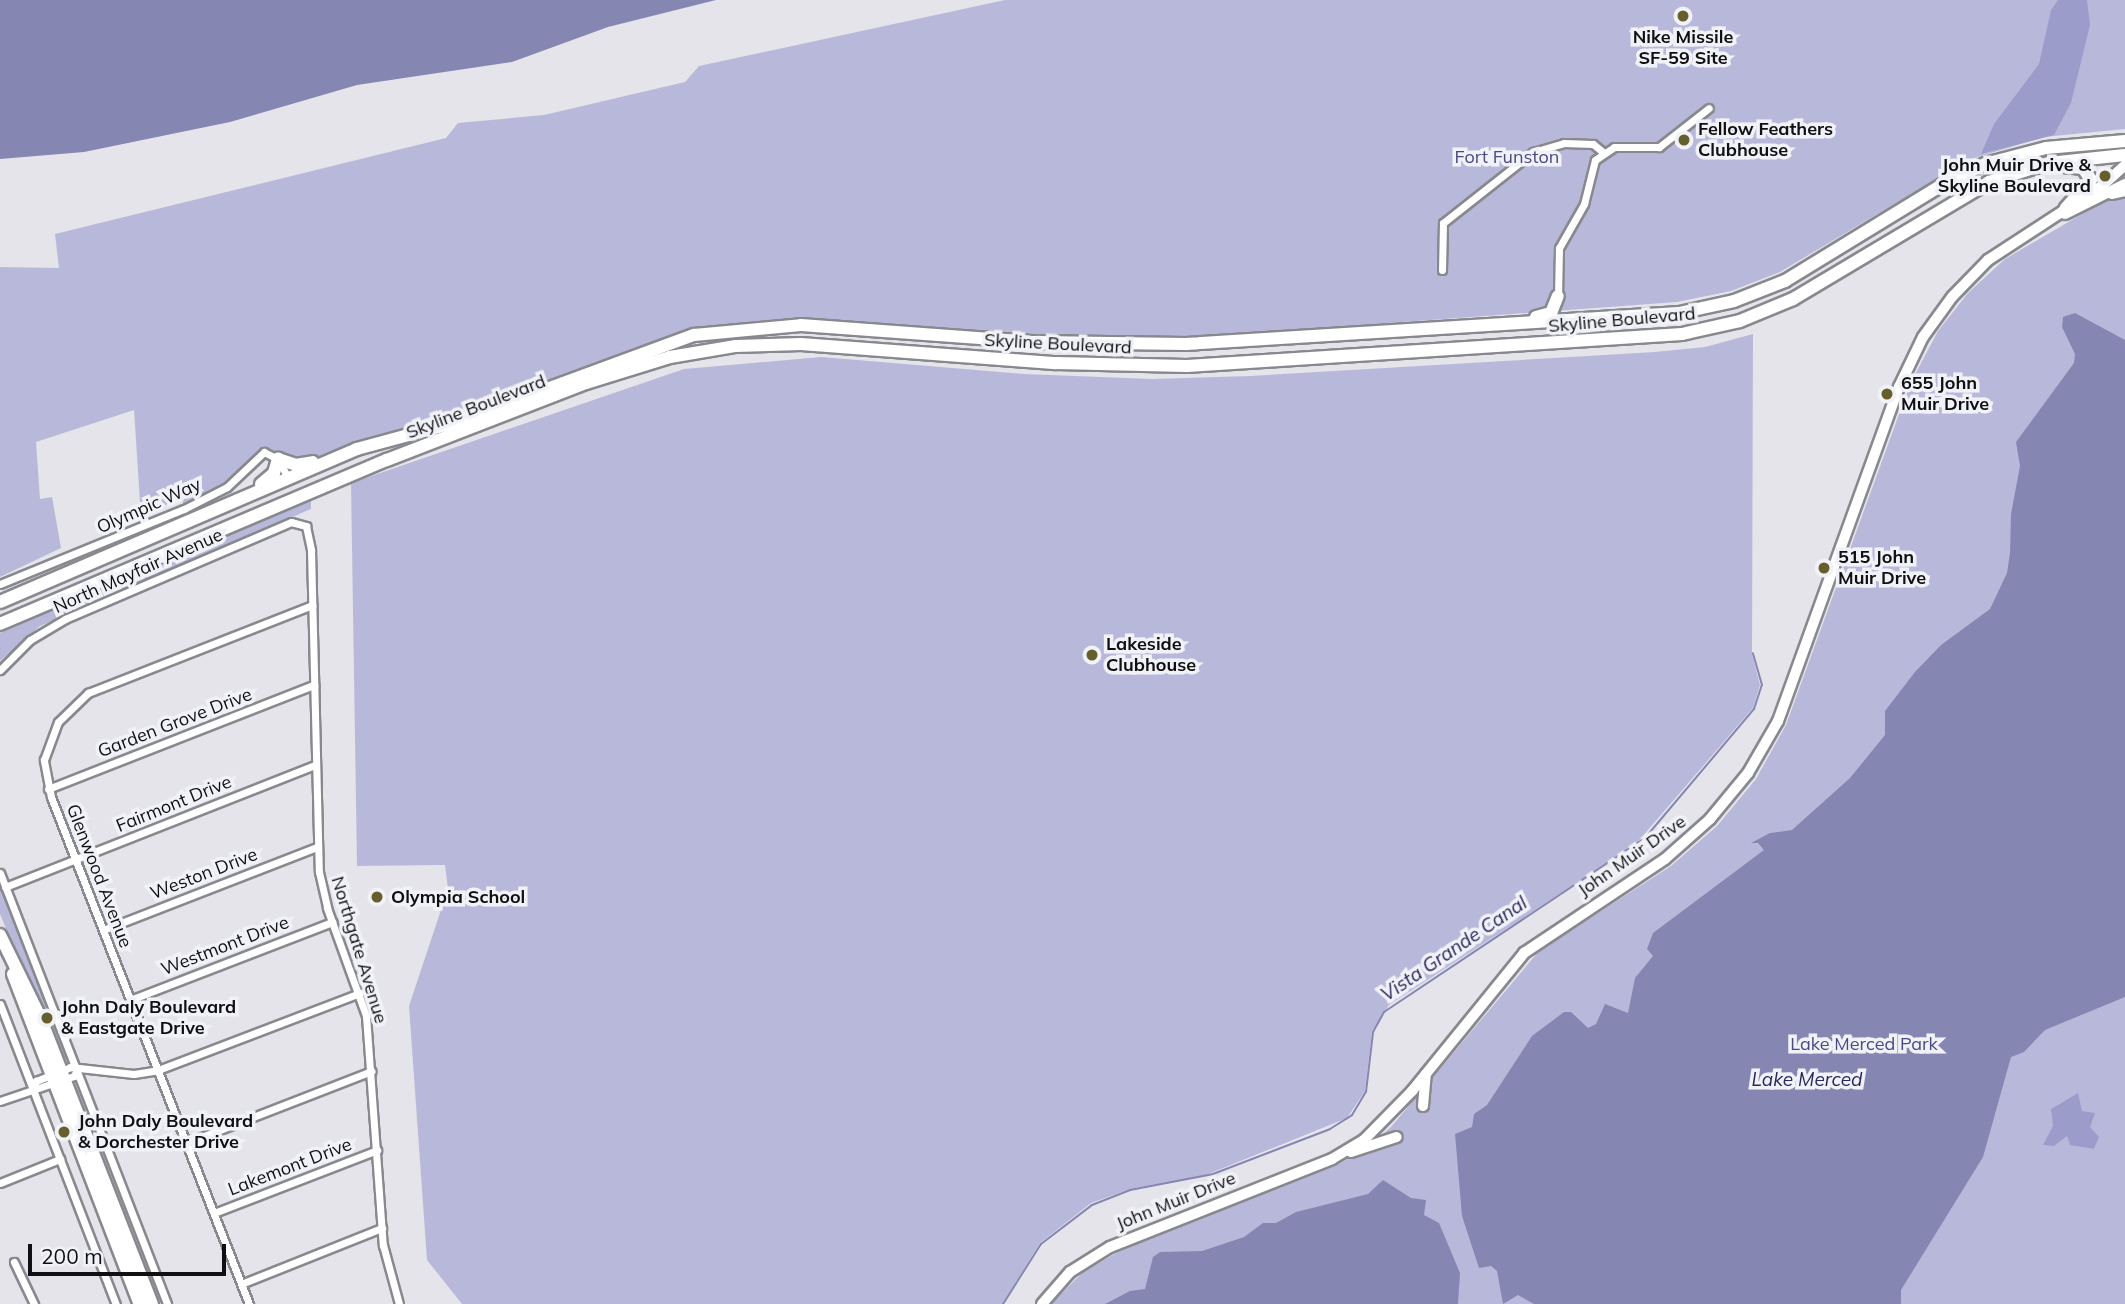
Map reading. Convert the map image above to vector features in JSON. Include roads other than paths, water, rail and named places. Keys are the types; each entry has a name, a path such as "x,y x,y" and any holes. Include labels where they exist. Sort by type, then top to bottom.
{"main road":[{"name":"Skyline Boulevard","path":"0,602 340,456 460,421 665,343 726,329 800,325 992,340 1164,344 1686,312 1746,297 1797,275 1945,183 1985,164 2046,148 2125,141"},
{"name":"Skyline Boulevard","path":"0,624 352,474 627,368 736,346 801,344 1154,366 1275,362 1696,332 1740,321 1793,299 1955,199 2035,166 2125,155"},
{"path":"2035,166 2075,166 2088,172 2090,185 2061,212"},
{"path":"1558,296 1569,312 1606,318"},
{"path":"1486,326 1551,313 1558,296"},
{"path":"247,496 274,473 278,459 301,465 340,456"},
{"path":"288,478 293,486 307,488 352,474"},
{"path":"237,523 283,499 288,478"},
{"path":"0,935 152,1304"},
{"path":"57,1077 140,1304"}],"street":[{"path":"1558,296 1559,248 1584,204 1591,164 1603,152 1614,147 1659,147 1709,108"},
{"path":"1442,270 1443,223 1533,152 1564,143 1593,144 1603,152"},
{"name":"John Muir Drive","path":"1042,1304 1070,1272 1121,1241 1342,1154 1379,1128 1524,953 1675,852 1742,783 1787,700 1896,394 1917,348 1969,278 2010,243 2061,212 2125,165"},
{"name":"John Muir Drive","path":"2061,212 2119,191 2125,184"},
{"name":"Olympic Way","path":"0,584 184,509 227,487 264,452 278,459"},
{"path":"278,459 288,478"},
{"name":"Northgate Avenue","path":"301,521 310,542 317,846 321,885 332,922 360,993 372,1071 382,1228 388,1272 399,1304"},
{"name":"North Mayfair Avenue","path":"0,670 30,640 65,619 301,521"},
{"name":"Glenwood Avenue","path":"249,1304 48,789 44,760 49,739 64,713 79,699 312,605"},
{"name":"Garden Grove Drive","path":"48,789 314,685"},
{"name":"Fairmont Drive","path":"5,887 315,765"},
{"name":"Weston Drive","path":"103,930 317,846"},
{"path":"0,873 167,1304"},
{"name":"Westmont Drive","path":"130,1000 332,922"},
{"path":"0,1101 78,1069 134,1074 158,1070 360,993"},
{"path":"0,1004 116,1304"},
{"path":"187,1143 372,1071"},
{"path":"1423,1106 1426,1074"},
{"path":"1342,1154 1397,1137"},
{"name":"Lakemont Drive","path":"214,1213 377,1150"},
{"path":"0,1182 60,1159"},
{"path":"241,1284 382,1228"},
{"path":"14,1262 34,1304"}],"water":[{"path":"0,0 716,0 608,27 512,62 357,85 230,122 84,152 0,159"},
{"name":"Lake Merced","path":"2075,313 2125,340 2125,997 2045,1030 2024,1052 2011,1057 1983,1157 1901,1290 1901,1304 1534,1304 1518,1295 1503,1304 1497,1271 1491,1266 1479,1268 1462,1216 1455,1134 1472,1127 1474,1114 1487,1105 1532,1036 1564,1012 1571,1012 1588,1028 1596,1024 1605,1004 1628,1013 1635,978 1653,956 1647,949 1653,933 1764,850 1758,843 1751,843 1770,833 1792,830 1850,778 1885,735 1885,711 1915,672 1941,645 1990,609 2007,573 2011,514 2020,466 2016,442 2074,363 2075,354 2062,327 2063,317"},
{"path":"1383,1180 1411,1198 1426,1200 1424,1215 1439,1223 1460,1273 1458,1304 1105,1304 1130,1291 1145,1289 1153,1257 1160,1252 1202,1251 1244,1237 1263,1223 1276,1223 1296,1212 1368,1194"}],"waterway":[{"name":"Vista Grande Canal","path":"1003,1304 1041,1244 1092,1205 1130,1190 1213,1174 1330,1129 1352,1115 1366,1092 1373,1032 1384,1012 1645,838 1754,709 1762,685 1753,653"}],"place":[{"name":"Nike Missile SF-59 Site","path":"1683,16"},
{"name":"Fellow Feathers Clubhouse","path":"1684,140"},
{"name":"John Muir Drive & Skyline Boulevard","path":"2105,176"},
{"name":"655 John Muir Drive","path":"1887,394"},
{"name":"515 John Muir Drive","path":"1824,568"},
{"name":"Lakeside Clubhouse","path":"1092,655"},
{"name":"Olympia School","path":"377,897"},
{"name":"John Daly Boulevard & Eastgate Drive","path":"47,1018"},
{"name":"John Daly Boulevard & Dorchester Drive","path":"64,1132"}],"park label":[{"name":"Fort Funston","path":"1507,157"},
{"name":"Lake Merced Park","path":"1864,1044"}]}
